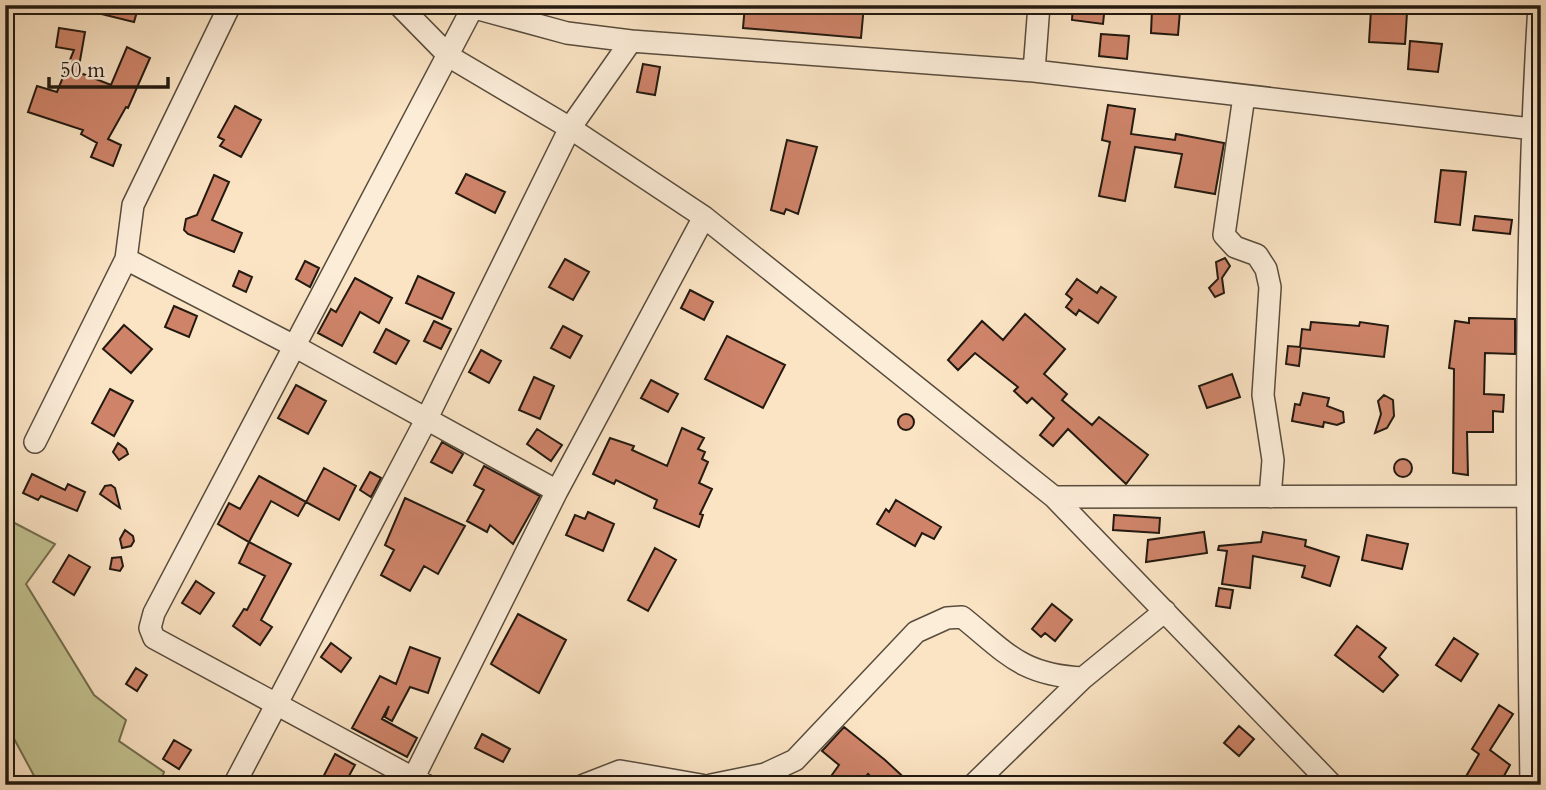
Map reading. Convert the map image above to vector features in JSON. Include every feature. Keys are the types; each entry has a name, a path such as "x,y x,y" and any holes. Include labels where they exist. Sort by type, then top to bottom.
{"street":[{"path":"35,442 126,259 133,205 230,5"},
{"path":"399,5 450,57 570,128 704,217 1054,498 1332,785"},
{"path":"1034,71 1039,5"},
{"path":"1531,785 1539,5"},
{"path":"704,217 557,491 417,783 154,638 150,628 153,613 450,57 471,6 567,33 632,41 1034,71 1536,130"},
{"path":"234,785 426,420 570,128 632,41"},
{"path":"1244,96 1224,235 1236,247 1257,256 1266,269 1270,288 1263,395 1273,460 1270,497"},
{"path":"126,259 296,347 557,491"},
{"path":"1054,498 1534,497"},
{"path":"973,785 1083,678 1165,611"},
{"path":"711,785 765,774 795,760 916,632 947,618 962,617 1001,652 1033,671 1057,677 1083,678"},
{"path":"584,785 620,771 701,785"}],"green space":[{"path":"5,518 55,544 26,584 94,695 126,720 119,741 164,772 160,785 39,785 5,722"}],"building":[{"path":"85,5 139,5 134,22 85,10"},
{"path":"745,5 864,5 861,38 743,28"},
{"path":"1073,5 1105,5 1103,24 1072,20"},
{"path":"1152,9 1180,11 1178,35 1151,33"},
{"path":"1371,10 1407,13 1405,44 1369,42"},
{"path":"59,28 85,32 78,72 111,85 127,47 150,58 128,108 126,107 108,139 121,145 113,166 91,157 97,143 81,134 83,130 28,112 37,86 57,92 74,50 56,47"},
{"path":"1101,34 1129,36 1127,59 1099,56"},
{"path":"1410,41 1442,44 1438,72 1408,69"},
{"path":"643,64 660,67 655,95 637,92"},
{"path":"1108,105 1135,109 1131,134 1175,140 1176,134 1224,143 1215,194 1175,187 1182,154 1135,147 1125,201 1099,196 1110,142 1102,140"},
{"path":"235,106 261,120 241,157 220,146 224,140 218,137"},
{"path":"787,140 817,147 798,214 786,209 784,214 771,210"},
{"path":"1441,170 1466,172 1460,225 1435,222"},
{"path":"466,174 505,192 495,213 456,193"},
{"path":"214,175 229,182 212,220 242,233 234,252 184,230 186,219 197,215"},
{"path":"1475,216 1512,220 1510,234 1473,230"},
{"path":"1225,258 1230,266 1222,278 1224,293 1215,297 1209,288 1218,279 1216,262"},
{"path":"565,259 589,272 573,300 549,287"},
{"path":"305,261 319,268 310,287 296,279"},
{"path":"239,271 252,277 246,292 233,286"},
{"path":"418,276 454,293 442,319 406,303"},
{"path":"355,278 392,298 379,323 360,312 342,346 318,333 331,309 336,312"},
{"path":"1077,279 1097,293 1101,287 1116,297 1098,323 1079,310 1076,315 1066,307 1072,299 1066,294"},
{"path":"690,290 713,302 704,320 681,308"},
{"path":"174,306 197,316 189,337 165,327"},
{"path":"1025,314 1065,349 1044,374 1067,394 1062,400 1092,425 1099,417 1148,455 1126,484 1068,429 1053,446 1040,435 1054,418 1032,398 1027,403 1014,391 1018,387 975,353 958,370 948,360 982,321 1003,340"},
{"path":"1469,318 1515,319 1515,354 1485,353 1484,394 1504,395 1503,412 1493,411 1493,432 1467,432 1468,475 1453,473 1454,369 1449,368 1455,321 1469,323"},
{"path":"434,321 451,329 441,349 424,341"},
{"path":"1311,322 1359,326 1360,322 1388,326 1384,357 1301,348 1299,366 1286,364 1288,346 1300,347 1302,329 1310,330"},
{"path":"124,325 152,349 131,373 103,349"},
{"path":"563,326 582,336 570,358 551,348"},
{"path":"386,329 409,341 396,364 374,352"},
{"path":"727,336 785,365 763,408 705,379"},
{"path":"481,350 501,361 489,383 469,372"},
{"path":"1232,374 1240,397 1207,408 1199,386"},
{"path":"534,377 554,386 540,419 519,410"},
{"path":"651,380 678,394 668,412 641,398"},
{"path":"296,385 326,401 308,434 278,418"},
{"path":"110,389 133,401 114,436 92,423"},
{"path":"1303,393 1329,398 1327,406 1343,412 1344,422 1337,425 1324,422 1323,427 1292,421 1295,404 1300,405"},
{"path":"1384,395 1393,400 1394,416 1387,428 1375,433 1381,414 1378,401"},
{"path":"903,414 909,414 914,422 912,428 903,430 898,425 898,419"},
{"path":"682,428 704,438 698,449 705,452 702,459 708,462 699,483 712,489 700,514 703,515 699,527 654,508 657,500 616,480 614,484 593,474 610,438 634,446 632,450 667,466"},
{"path":"537,429 562,445 551,461 527,444"},
{"path":"442,442 463,454 452,473 431,462"},
{"path":"118,443 128,454 119,460 113,452"},
{"path":"1403,459 1409,462 1412,468 1409,474 1403,477 1397,474 1394,468 1397,462"},
{"path":"484,466 540,496 513,544 490,525 487,532 467,521 484,490 474,485"},
{"path":"324,468 356,486 339,520 306,502"},
{"path":"370,472 381,478 371,497 360,490"},
{"path":"32,474 65,490 68,484 85,492 77,511 41,496 38,500 23,493"},
{"path":"259,476 306,502 298,516 271,501 249,542 218,524 229,503 240,509"},
{"path":"111,485 115,488 120,508 100,494 105,486"},
{"path":"405,498 465,526 438,574 424,566 410,591 381,575 394,550 385,545"},
{"path":"896,500 941,527 934,539 922,533 915,546 877,524 886,509 889,512"},
{"path":"588,512 614,524 603,551 566,535 575,515 585,519"},
{"path":"1114,515 1160,518 1159,533 1113,530"},
{"path":"125,530 133,536 134,541 131,546 122,548 120,539"},
{"path":"1204,532 1207,553 1146,562 1148,540"},
{"path":"1263,532 1306,540 1305,546 1339,557 1330,586 1302,577 1305,566 1253,556 1250,588 1222,584 1227,551 1218,550 1219,546 1261,542"},
{"path":"1367,535 1408,544 1402,569 1362,560"},
{"path":"249,542 291,564 261,620 272,627 260,645 233,626 244,609 247,610 265,576 239,563"},
{"path":"655,548 676,560 648,611 628,600"},
{"path":"69,555 90,567 74,595 53,582"},
{"path":"121,557 123,566 120,571 110,569 112,558"},
{"path":"196,581 214,593 200,614 182,603"},
{"path":"1219,588 1233,590 1230,608 1216,606"},
{"path":"1052,604 1072,620 1055,641 1045,633 1041,637 1032,629"},
{"path":"518,614 566,640 539,693 491,664"},
{"path":"1357,626 1386,648 1379,657 1398,675 1383,692 1335,655"},
{"path":"1454,638 1478,654 1461,681 1436,665"},
{"path":"331,643 351,658 341,672 321,657"},
{"path":"410,647 440,658 428,693 410,687 392,721 385,717 389,706 382,719 417,738 407,757 352,728 380,676 396,684"},
{"path":"136,668 147,675 137,691 126,684"},
{"path":"1499,705 1513,714 1490,750 1510,765 1499,785 1461,785 1479,754 1472,749"},
{"path":"1239,726 1254,739 1239,756 1224,743"},
{"path":"844,727 912,785 880,785 868,774 859,785 836,785 829,779 839,765 822,751"},
{"path":"482,734 510,749 503,762 475,748"},
{"path":"174,740 191,750 179,769 163,759"},
{"path":"335,754 355,765 344,785 319,785"}]}
